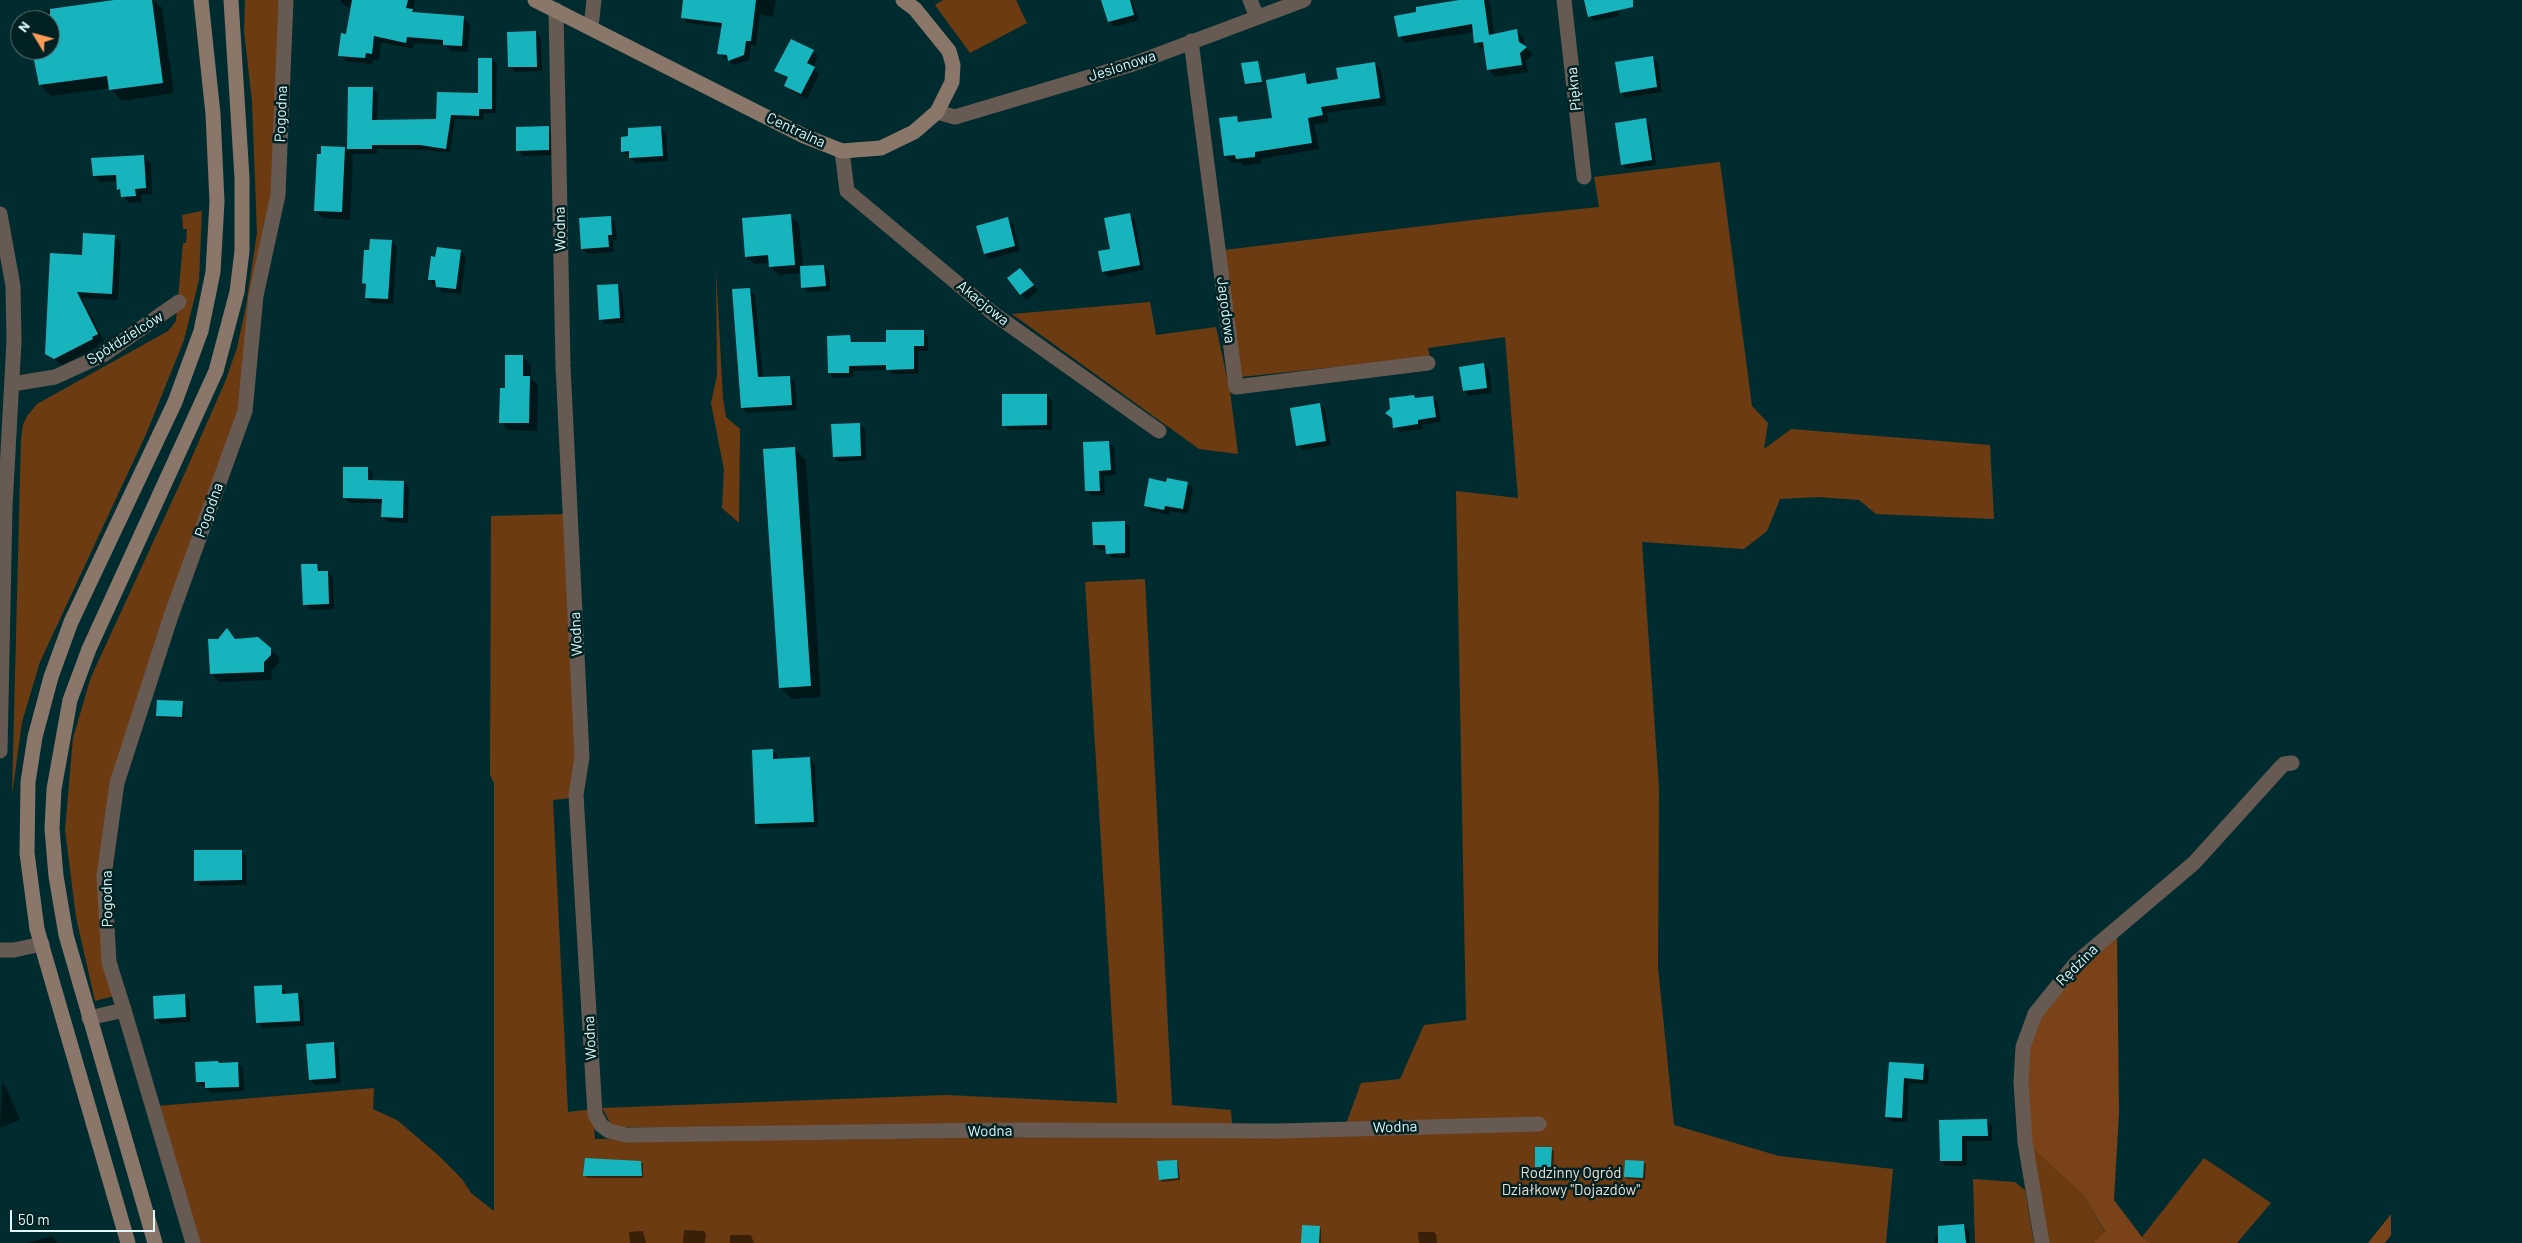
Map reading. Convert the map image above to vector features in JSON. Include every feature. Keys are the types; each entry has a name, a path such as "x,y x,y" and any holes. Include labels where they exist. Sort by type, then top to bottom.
{"main road":[{"path":"128,1243 42,944 27,853 28,782 35,737 51,677 72,622 175,402 201,331 213,272 216,193 213,114 201,0"},
{"path":"156,1243 66,934 56,876 52,829 60,747 70,700 89,649 216,371 237,292 242,251 242,178 231,0"},
{"name":"Centralna","path":"535,0 804,136 842,151 881,148 914,132 937,112 952,82 953,65 949,50 915,9 903,0"}],"street":[{"name":"Pogodna","path":"193,1243 109,962 104,876 117,783 171,616 245,411 256,296 278,195 286,0"},
{"path":"591,27 594,0"},
{"path":"1250,0 1257,16"},
{"name":"Jesionowa","path":"937,112 955,117 1132,64 1304,0"},
{"name":"Piękna","path":"1564,0 1584,177"},
{"name":"Wodna","path":"556,10 563,366 582,757 576,795 595,1114 601,1125 609,1131 636,1134 1002,1130 1279,1131 1539,1124"},
{"name":"Jagodowa","path":"1191,42 1236,386 1428,363"},
{"name":"Akacjowa","path":"842,151 847,191 994,314 1159,431"},
{"path":"0,214 13,286 14,341 3,507 0,751"},
{"name":"Spółdzielców","path":"12,384 55,377 103,355 179,302"},
{"name":"Rędzina","path":"2042,1243 2025,1142 2021,1082 2023,1047 2035,1014 2076,963 2194,863 2280,768 2284,764 2292,762"},
{"path":"0,950 14,950 42,944"},
{"path":"89,1018 124,1010"}],"green space":[{"path":"245,0 280,0 273,193 240,411 160,643 100,878 114,996 95,1001 76,917 65,830 73,738 91,677 184,475 225,382 237,348 246,306 257,233 252,101 244,31"},
{"path":"943,0 1016,0 1027,23 970,53 935,5"},
{"name":"Rodzinny Ogród Działkowy \"Dojazdów\"","path":"1720,162 1752,406 1768,423 1764,449 1791,429 1990,445 1994,519 1876,514 1859,500 1818,497 1780,499 1767,531 1744,549 1642,542 1659,788 1658,968 1674,1125 1779,1156 1893,1169 1886,1243 198,1243 157,1106 374,1088 373,1109 397,1120 438,1155 462,1179 471,1193 494,1211 494,783 490,775 491,516 566,514 580,797 553,800 568,1112 593,1109 595,1139 785,1140 1229,1135 1346,1124 1361,1083 1400,1079 1424,1025 1466,1020 1456,491 1518,498 1505,337 1428,348 1430,357 1241,377 1224,250 1481,219 1599,207 1594,177"},
{"path":"202,211 199,280 184,340 147,432 40,662 22,722 12,795 21,439 23,425 27,416 37,404 168,331 176,321 183,243 186,243 187,229 183,229 182,215"},
{"path":"716,269 723,398 726,417 740,429 739,523 722,508 724,470 711,403 717,375"},
{"path":"1150,302 1156,335 1216,327 1230,391 1238,454 1199,449 1012,314"},
{"path":"1145,579 1172,1105 1231,1110 1232,1125 835,1129 618,1127 611,1124 602,1108 946,1095 1117,1103 1085,582"},
{"path":"2031,1147 2084,1196 2105,1233 2093,1243 2047,1243"},
{"path":"2204,1158 2271,1203 2237,1243 2152,1243 2142,1237"},
{"path":"1973,1179 2015,1182 2025,1190 2034,1243 1975,1243"}],"shaded area":[{"path":"2117,936 2119,1113 2114,1200 2142,1237 2152,1243 2093,1243 2105,1232 2084,1196 2031,1147 2026,1055 2036,1020 2076,971"},
{"path":"2391,1214 2391,1235 2385,1243 2368,1243"}],"building":[{"path":"114,0 152,0 163,83 109,90 107,76 39,85 34,60 60,60 60,10 50,9"},
{"path":"352,0 408,0 406,8 413,9 412,12 464,16 462,46 443,45 443,40 407,37 406,43 374,36 372,54 366,53 365,58 338,56 341,33 346,34"},
{"path":"683,0 756,0 751,41 746,41 744,55 728,61 727,55 717,54 722,23 681,18"},
{"path":"1101,0 1130,0 1134,15 1108,22"},
{"path":"1459,0 1484,0 1489,35 1517,29 1519,42 1527,47 1520,53 1522,65 1487,70 1483,42 1474,43 1472,24 1398,37 1394,16 1416,12 1416,7"},
{"path":"1584,0 1633,0 1633,7 1588,17"},
{"path":"536,31 537,67 508,67 507,32"},
{"path":"791,39 814,50 807,63 815,67 801,94 784,86 788,77 774,71"},
{"path":"1653,56 1657,87 1620,93 1615,62"},
{"path":"478,58 492,58 492,109 479,109 479,116 451,115 446,149 420,145 372,145 372,149 347,149 348,87 373,87 372,120 436,119 437,92 478,93"},
{"path":"1258,61 1262,82 1245,84 1241,63"},
{"path":"1375,62 1380,98 1321,107 1323,115 1308,118 1312,143 1255,152 1255,157 1236,159 1235,155 1224,156 1219,118 1237,116 1238,122 1272,118 1266,80 1305,73 1307,84 1338,79 1336,68"},
{"path":"1646,118 1652,160 1621,165 1615,123"},
{"path":"549,126 549,150 516,151 516,127"},
{"path":"661,126 663,156 629,158 629,151 621,152 621,137 628,136 628,128"},
{"path":"321,146 345,147 342,212 314,211 317,154 321,154"},
{"path":"144,155 146,188 135,189 136,196 121,197 120,189 117,190 116,175 93,176 91,158"},
{"path":"1130,213 1140,265 1102,272 1098,251 1110,249 1104,218"},
{"path":"791,214 795,265 769,267 768,255 745,257 742,218"},
{"path":"611,216 612,235 608,235 609,247 581,249 579,218"},
{"path":"1008,217 1015,246 984,254 976,226"},
{"path":"83,233 115,235 112,294 77,292 98,334 92,337 93,339 54,359 45,354 50,253 82,255"},
{"path":"370,239 392,240 388,299 365,298 366,284 362,283 364,250 369,250"},
{"path":"437,247 461,250 456,289 436,287 435,280 428,280 431,256 435,257"},
{"path":"824,265 826,286 801,288 800,266"},
{"path":"1020,268 1034,285 1020,295 1007,278"},
{"path":"618,284 620,318 599,320 597,285"},
{"path":"750,288 758,377 790,376 792,405 741,408 732,289"},
{"path":"886,330 924,330 924,346 914,346 914,369 886,370 886,365 849,366 849,373 828,373 827,336 850,335 851,342 886,342"},
{"path":"505,355 523,355 523,376 530,376 529,423 499,423 500,388 505,388"},
{"path":"1484,363 1487,388 1463,391 1459,367"},
{"path":"1002,394 1047,394 1047,425 1002,426"},
{"path":"1414,395 1415,398 1433,396 1436,417 1418,420 1418,424 1393,428 1392,418 1385,413 1390,409 1389,398"},
{"path":"1320,403 1326,441 1296,446 1290,408"},
{"path":"860,423 861,456 833,457 831,424"},
{"path":"1109,441 1111,470 1099,471 1100,491 1085,491 1083,442"},
{"path":"795,447 811,686 779,688 763,449"},
{"path":"343,467 368,467 368,480 404,481 403,518 381,517 382,499 343,498"},
{"path":"1149,478 1166,482 1167,478 1188,482 1183,509 1165,506 1164,510 1144,506"},
{"path":"1125,521 1125,553 1106,554 1105,545 1093,545 1092,522"},
{"path":"301,564 317,564 318,571 328,571 329,604 303,605"},
{"path":"227,628 235,639 258,637 271,648 271,655 264,662 264,672 210,674 208,639 218,639"},
{"path":"157,700 183,701 182,717 156,716"},
{"path":"773,749 773,759 810,757 814,822 755,824 752,750"},
{"path":"194,850 242,850 242,880 194,881"},
{"path":"282,985 282,994 298,993 300,1021 256,1023 254,986"},
{"path":"185,994 186,1017 154,1019 153,996"},
{"path":"334,1042 336,1078 309,1080 306,1044"},
{"path":"218,1061 219,1063 238,1062 239,1087 205,1088 205,1082 196,1082 195,1062"},
{"path":"1889,1062 1924,1064 1923,1080 1904,1078 1902,1118 1885,1117"},
{"path":"1987,1119 1988,1136 1962,1136 1962,1161 1940,1161 1939,1120"},
{"path":"1535,1147 1552,1147 1551,1167 1535,1167"},
{"path":"585,1158 641,1161 642,1176 583,1176"},
{"path":"1177,1160 1178,1178 1159,1180 1157,1161"},
{"path":"1625,1160 1644,1161 1643,1178 1624,1177"},
{"path":"1964,1224 1966,1243 1938,1243 1938,1226"},
{"path":"1302,1225 1320,1226 1319,1243 1301,1243"}]}
